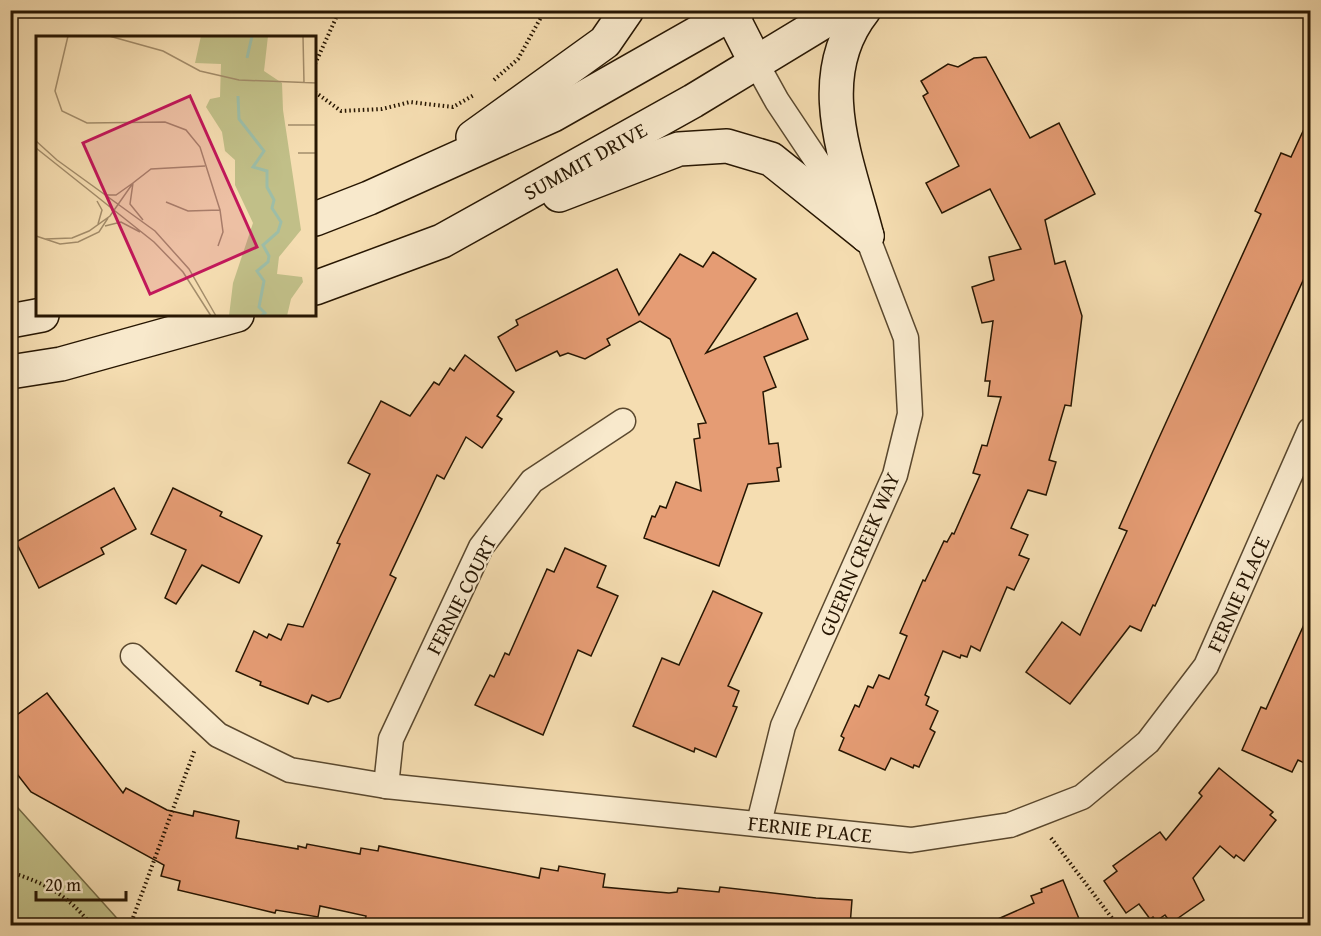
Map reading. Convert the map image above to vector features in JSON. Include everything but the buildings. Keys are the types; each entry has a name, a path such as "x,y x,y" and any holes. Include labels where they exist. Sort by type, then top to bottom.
{"main road":[{"path":"431,169 517,103 553,82 605,42 627,10"},
{"name":"SUMMIT DRIVE","path":"316,288 442,241 756,63 843,10"},
{"path":"864,10 851,27 836,71 836,120 867,236"},
{"path":"316,219 369,198 553,116 733,12 756,63"},
{"path":"442,241 679,149 727,146 771,159 867,236"},
{"path":"10,321 37,316"},
{"path":"10,372 61,364 233,316"}],"street":[{"name":"GUERIN CREEK WAY","path":"756,63 777,101 867,236 906,338 910,414 895,475 783,726 759,822"},
{"name":"FERNIE COURT","path":"386,786 391,739 481,547 532,481 622,420"},
{"name":"FERNIE PLACE","path":"134,656 218,735 290,770 386,786 759,822 910,840 1010,825 1082,797 1148,742 1206,666 1311,430"}],"path":[{"path":"316,62 336,18 347,10"},
{"path":"375,10 393,10"},
{"path":"485,88 518,59 545,10"},
{"path":"316,93 341,111 382,109 410,102 453,107 477,93"},
{"path":"130,926 205,723"},
{"path":"1035,816 1118,926"},
{"path":"10,872 34,880 65,895 92,926"}],"shaded area":[{"path":"11,801 18,808 123,925 11,925"}]}
